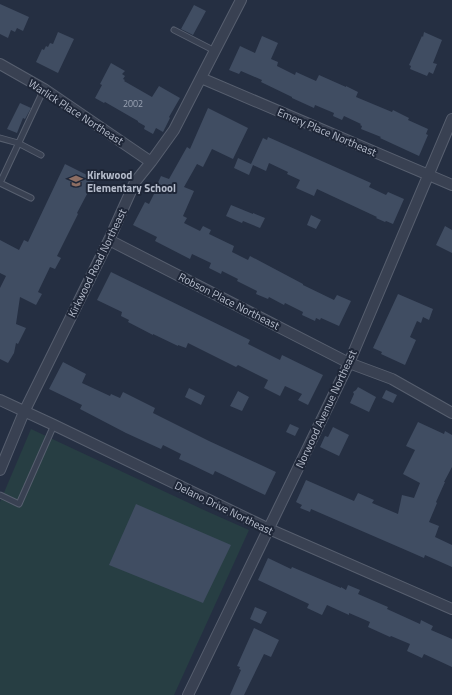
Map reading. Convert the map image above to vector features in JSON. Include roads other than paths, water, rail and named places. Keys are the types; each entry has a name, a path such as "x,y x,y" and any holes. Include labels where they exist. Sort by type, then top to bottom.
{"street":[{"name":"Kirkwood Road Northeast","path":"0,470 24,412 109,240 135,182 174,130 242,0"},
{"name":"Warlick Place Northeast","path":"0,64 44,89 151,162"},
{"name":"Emery Place Northeast","path":"201,78 452,185"},
{"name":"Norwood Avenue Northeast","path":"188,695 349,363 452,119"},
{"name":"Robson Place Northeast","path":"109,240 349,363 392,379 452,413"},
{"name":"Delano Drive Northeast","path":"0,400 269,529 452,609"}],"lane":[{"path":"174,30 215,51"},
{"path":"31,198 0,183 44,89"},
{"path":"0,138 18,143 41,155"},
{"path":"0,495 19,504 54,425"}],"place":[{"name":"Kirkwood Elementary School","path":"76,181"}]}
